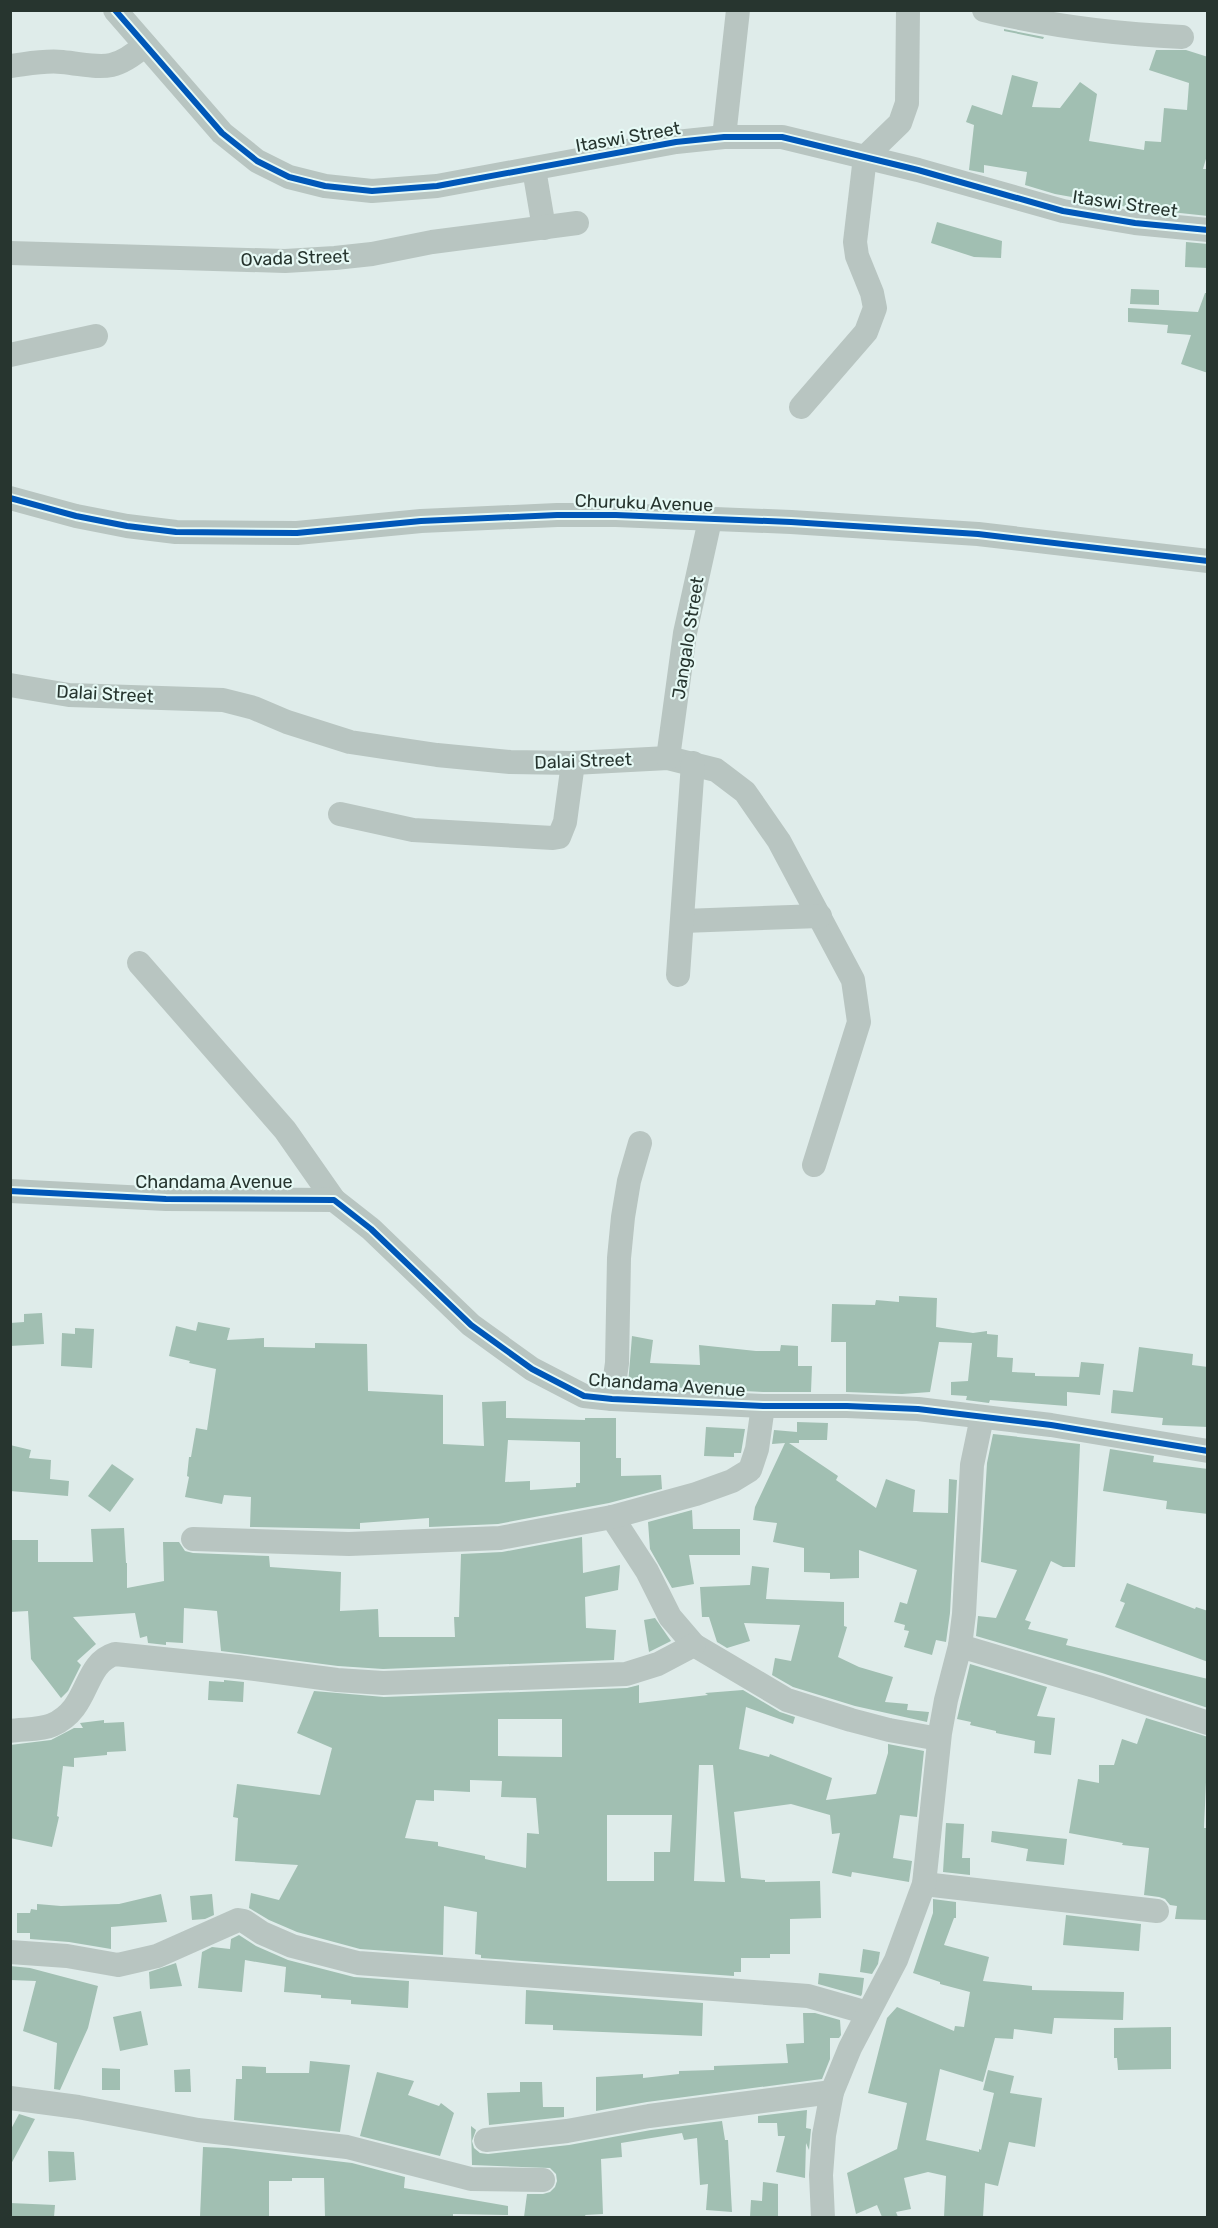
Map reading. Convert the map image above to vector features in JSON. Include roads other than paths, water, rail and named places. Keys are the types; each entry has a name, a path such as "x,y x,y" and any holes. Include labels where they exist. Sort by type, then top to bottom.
{"street":[{"name":"Itaswi Street","path":"115,10 222,133 257,161 289,177 325,186 372,191 437,186 676,142 724,137 782,137 1064,211 1135,223 1208,230"},
{"path":"724,137 738,10"},
{"path":"801,407 866,333 875,308 872,293 857,256 855,242 865,157 900,123 907,103 908,10"},
{"path":"984,10 1019,19 1119,34 1182,37"},
{"path":"10,66 61,62 98,68 116,65 131,57 145,45"},
{"path":"534,169 544,228"},
{"name":"Ovada Street","path":"10,253 296,260 372,254 432,242 577,224"},
{"path":"10,355 96,336"},
{"name":"Churuku Avenue","path":"10,498 76,516 176,532 297,533 421,521 557,515 616,515 978,534 1208,561"},
{"name":"Jangalo Street","path":"668,758 685,633 710,520"},
{"name":"Dalai Street","path":"10,685 69,694 223,700 254,708 287,722 350,742 489,760 573,763 668,758 716,770 745,792 779,841 853,980 859,1022 814,1165"},
{"path":"340,814 413,830 559,837 565,822 573,763"},
{"path":"678,975 693,763"},
{"path":"683,921 820,916"},
{"path":"139,963 285,1130 334,1200"},
{"path":"612,1399 617,1364 622,1217 640,1143"},
{"name":"Chandama Avenue","path":"10,1191 166,1199 334,1200 371,1229 471,1325 532,1370 584,1396 763,1406 918,1409 1051,1425 1208,1451"},
{"path":"193,1539 349,1544 500,1538 612,1517 696,1494 732,1481 750,1470 757,1449 763,1406"},
{"path":"823,2217 821,2175 824,2135 832,2092 850,2048 896,1960 924,1884 939,1739 960,1646 967,1578 972,1465 982,1417"},
{"path":"612,1517 647,1571 670,1617 694,1645 787,1700 861,1723 939,1739"},
{"path":"10,1731 51,1725 70,1714 82,1698 90,1678 103,1657 115,1654 239,1666 337,1680 383,1683 626,1674 658,1664 694,1645"},
{"path":"960,1646 1098,1687 1208,1724"},
{"path":"924,1884 1157,1911"},
{"path":"10,1952 67,1956 118,1965 157,1956 238,1920 292,1946 358,1963 808,1996 868,2013"},
{"path":"486,2140 567,2131 649,2116 832,2092"},
{"path":"10,2098 78,2107 198,2130 347,2147 471,2179 543,2180"}]}
